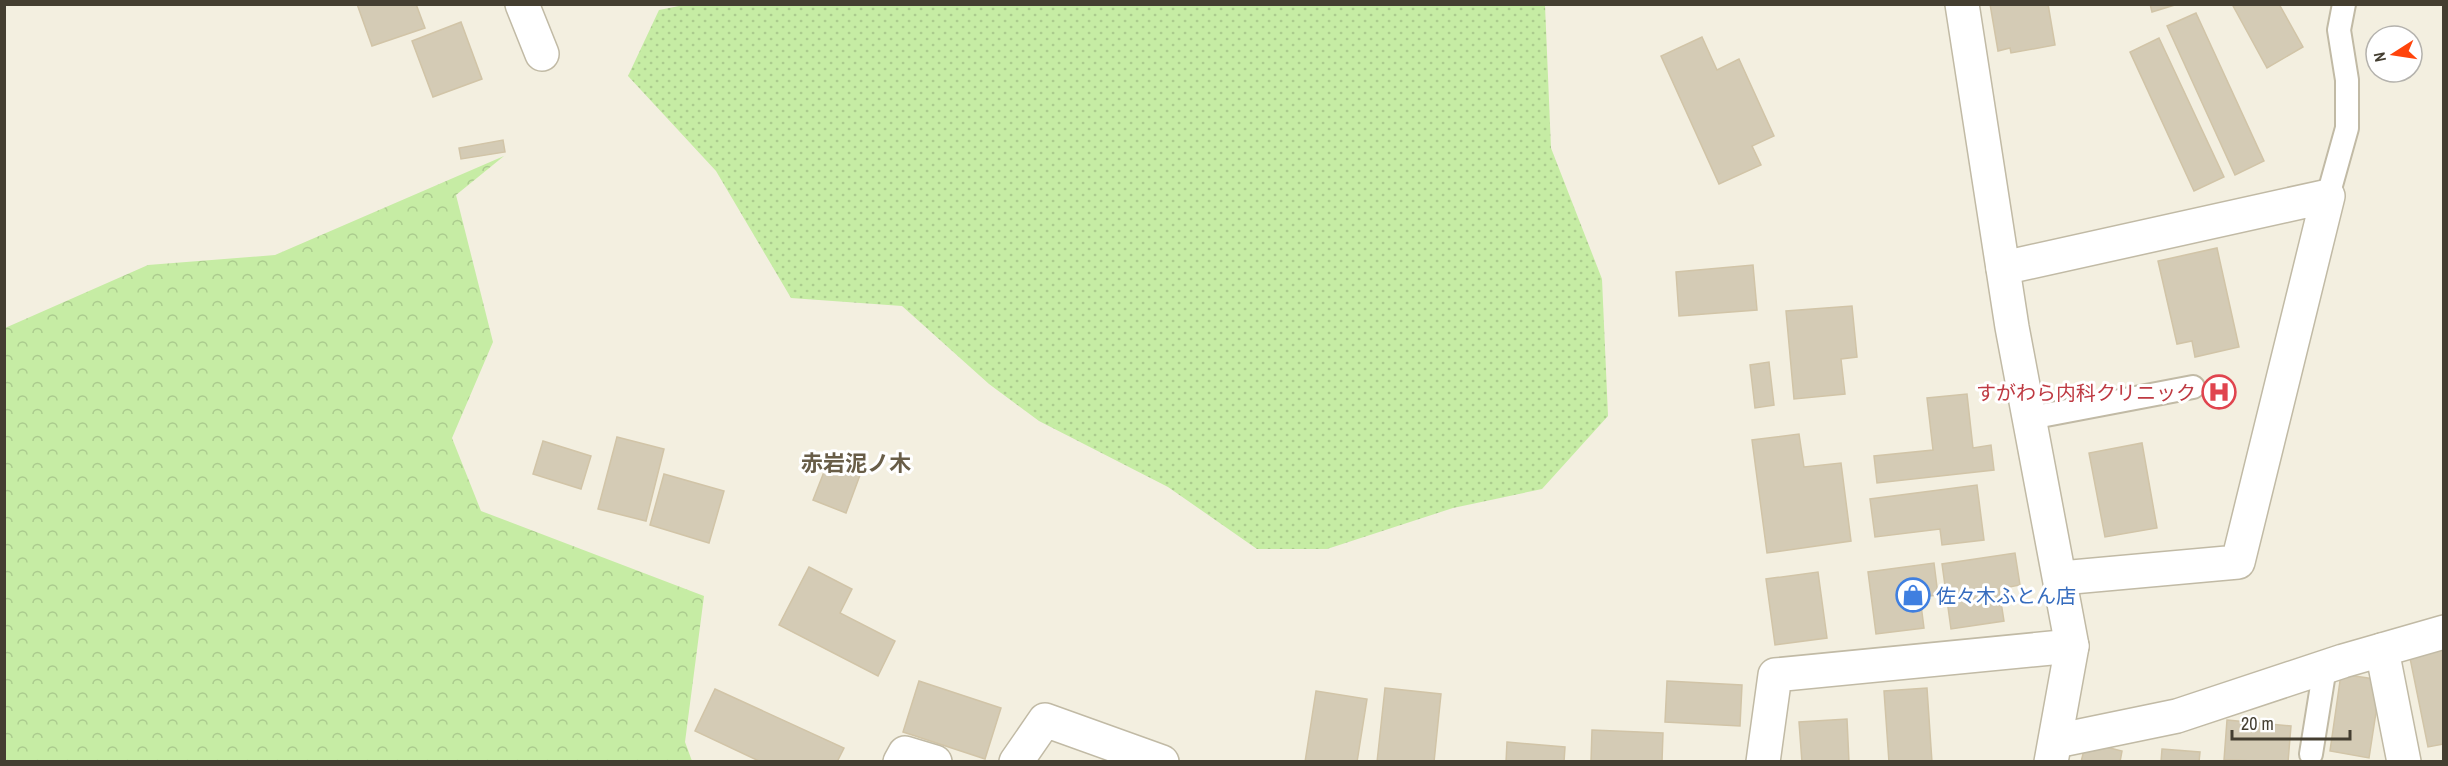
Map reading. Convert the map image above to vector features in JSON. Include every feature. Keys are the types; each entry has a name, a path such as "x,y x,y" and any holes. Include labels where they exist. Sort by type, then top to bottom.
{"street":[{"path":"522,4 542,54"},
{"path":"1962,4 2003,268 2072,646 2053,751 2177,716 2325,667 2444,633"},
{"path":"2003,268 2328,196 2238,562 2061,578"},
{"path":"1762,762 1774,675 2072,646"},
{"path":"2382,650 2404,762"},
{"path":"1016,762 1044,720 1162,762"},
{"path":"900,762 905,753 935,762"}],"lane":[{"path":"2328,196 2347,128 2347,80 2339,30 2344,4"},
{"path":"2031,418 2193,387"},
{"path":"2311,754 2325,667"}],"green space":[{"path":"684,5 1545,5 1551,148 1602,279 1608,416 1542,489 1453,508 1327,549 1257,549 1168,487 1039,421 989,384 902,306 791,298 716,171 628,76 659,10"},
{"path":"504,156 456,195 493,342 452,438 481,511 704,596 685,742 692,761 5,761 5,328 148,265 275,255"}],"building":[{"path":"357,4 416,4 425,28 372,46"},
{"path":"1990,4 2048,4 2055,45 2011,53 2010,48 1998,51"},
{"path":"2150,4 2178,4 2152,12"},
{"path":"2232,4 2279,4 2303,47 2267,68"},
{"path":"2196,13 2264,161 2235,175 2167,26"},
{"path":"461,22 482,79 433,97 412,41"},
{"path":"1702,37 1717,70 1739,59 1774,136 1752,146 1761,165 1719,184 1661,56"},
{"path":"2159,38 2224,177 2194,191 2130,52"},
{"path":"503,140 505,152 461,159 459,148"},
{"path":"2217,248 2239,347 2195,357 2192,341 2177,344 2158,261"},
{"path":"1753,265 1757,310 1679,316 1676,272"},
{"path":"1852,306 1857,357 1841,359 1845,394 1794,399 1786,311"},
{"path":"1769,362 1774,405 1755,408 1750,365"},
{"path":"1967,394 1973,448 1991,445 1994,470 1877,483 1874,456 1933,450 1927,398"},
{"path":"1799,434 1804,467 1841,463 1851,541 1767,553 1752,440"},
{"path":"617,437 664,449 646,521 598,509"},
{"path":"543,441 591,456 581,489 533,474"},
{"path":"2142,443 2157,528 2105,537 2089,453"},
{"path":"831,454 863,467 846,513 813,500"},
{"path":"664,474 724,491 709,543 650,525"},
{"path":"1977,485 1984,540 1942,545 1940,529 1875,537 1870,499"},
{"path":"2015,553 2020,585 1999,589 2004,621 1951,629 1942,564"},
{"path":"1934,563 1938,595 1920,597 1924,628 1876,634 1868,572"},
{"path":"809,567 852,589 840,613 895,641 878,676 779,625"},
{"path":"1818,572 1827,638 1775,645 1766,579"},
{"path":"2444,647 2444,744 2428,747 2409,653"},
{"path":"2341,674 2381,680 2369,758 2330,751"},
{"path":"919,681 1001,708 985,759 903,732"},
{"path":"1667,681 1742,685 1740,726 1665,722"},
{"path":"1385,688 1441,694 1434,762 1377,762"},
{"path":"1927,688 1932,762 1889,762 1884,691"},
{"path":"715,689 844,748 837,762 761,762 695,731"},
{"path":"1316,691 1367,699 1357,762 1305,762"},
{"path":"1847,719 1849,762 1802,762 1799,722"},
{"path":"2227,720 2291,726 2288,762 2224,760"},
{"path":"1592,730 1663,733 1662,762 1591,762"},
{"path":"1507,742 1565,747 1564,762 1506,762"},
{"path":"2086,742 2122,751 2120,762 2081,762"},
{"path":"2162,749 2200,752 2199,762 2161,762"}],"place":[{"name":"すがわら内科クリニック","path":"2219,392"},
{"name":"佐々木ふとん店","path":"1913,595"}],"district":[{"name":"赤岩泥ノ木","path":"856,463"}]}
